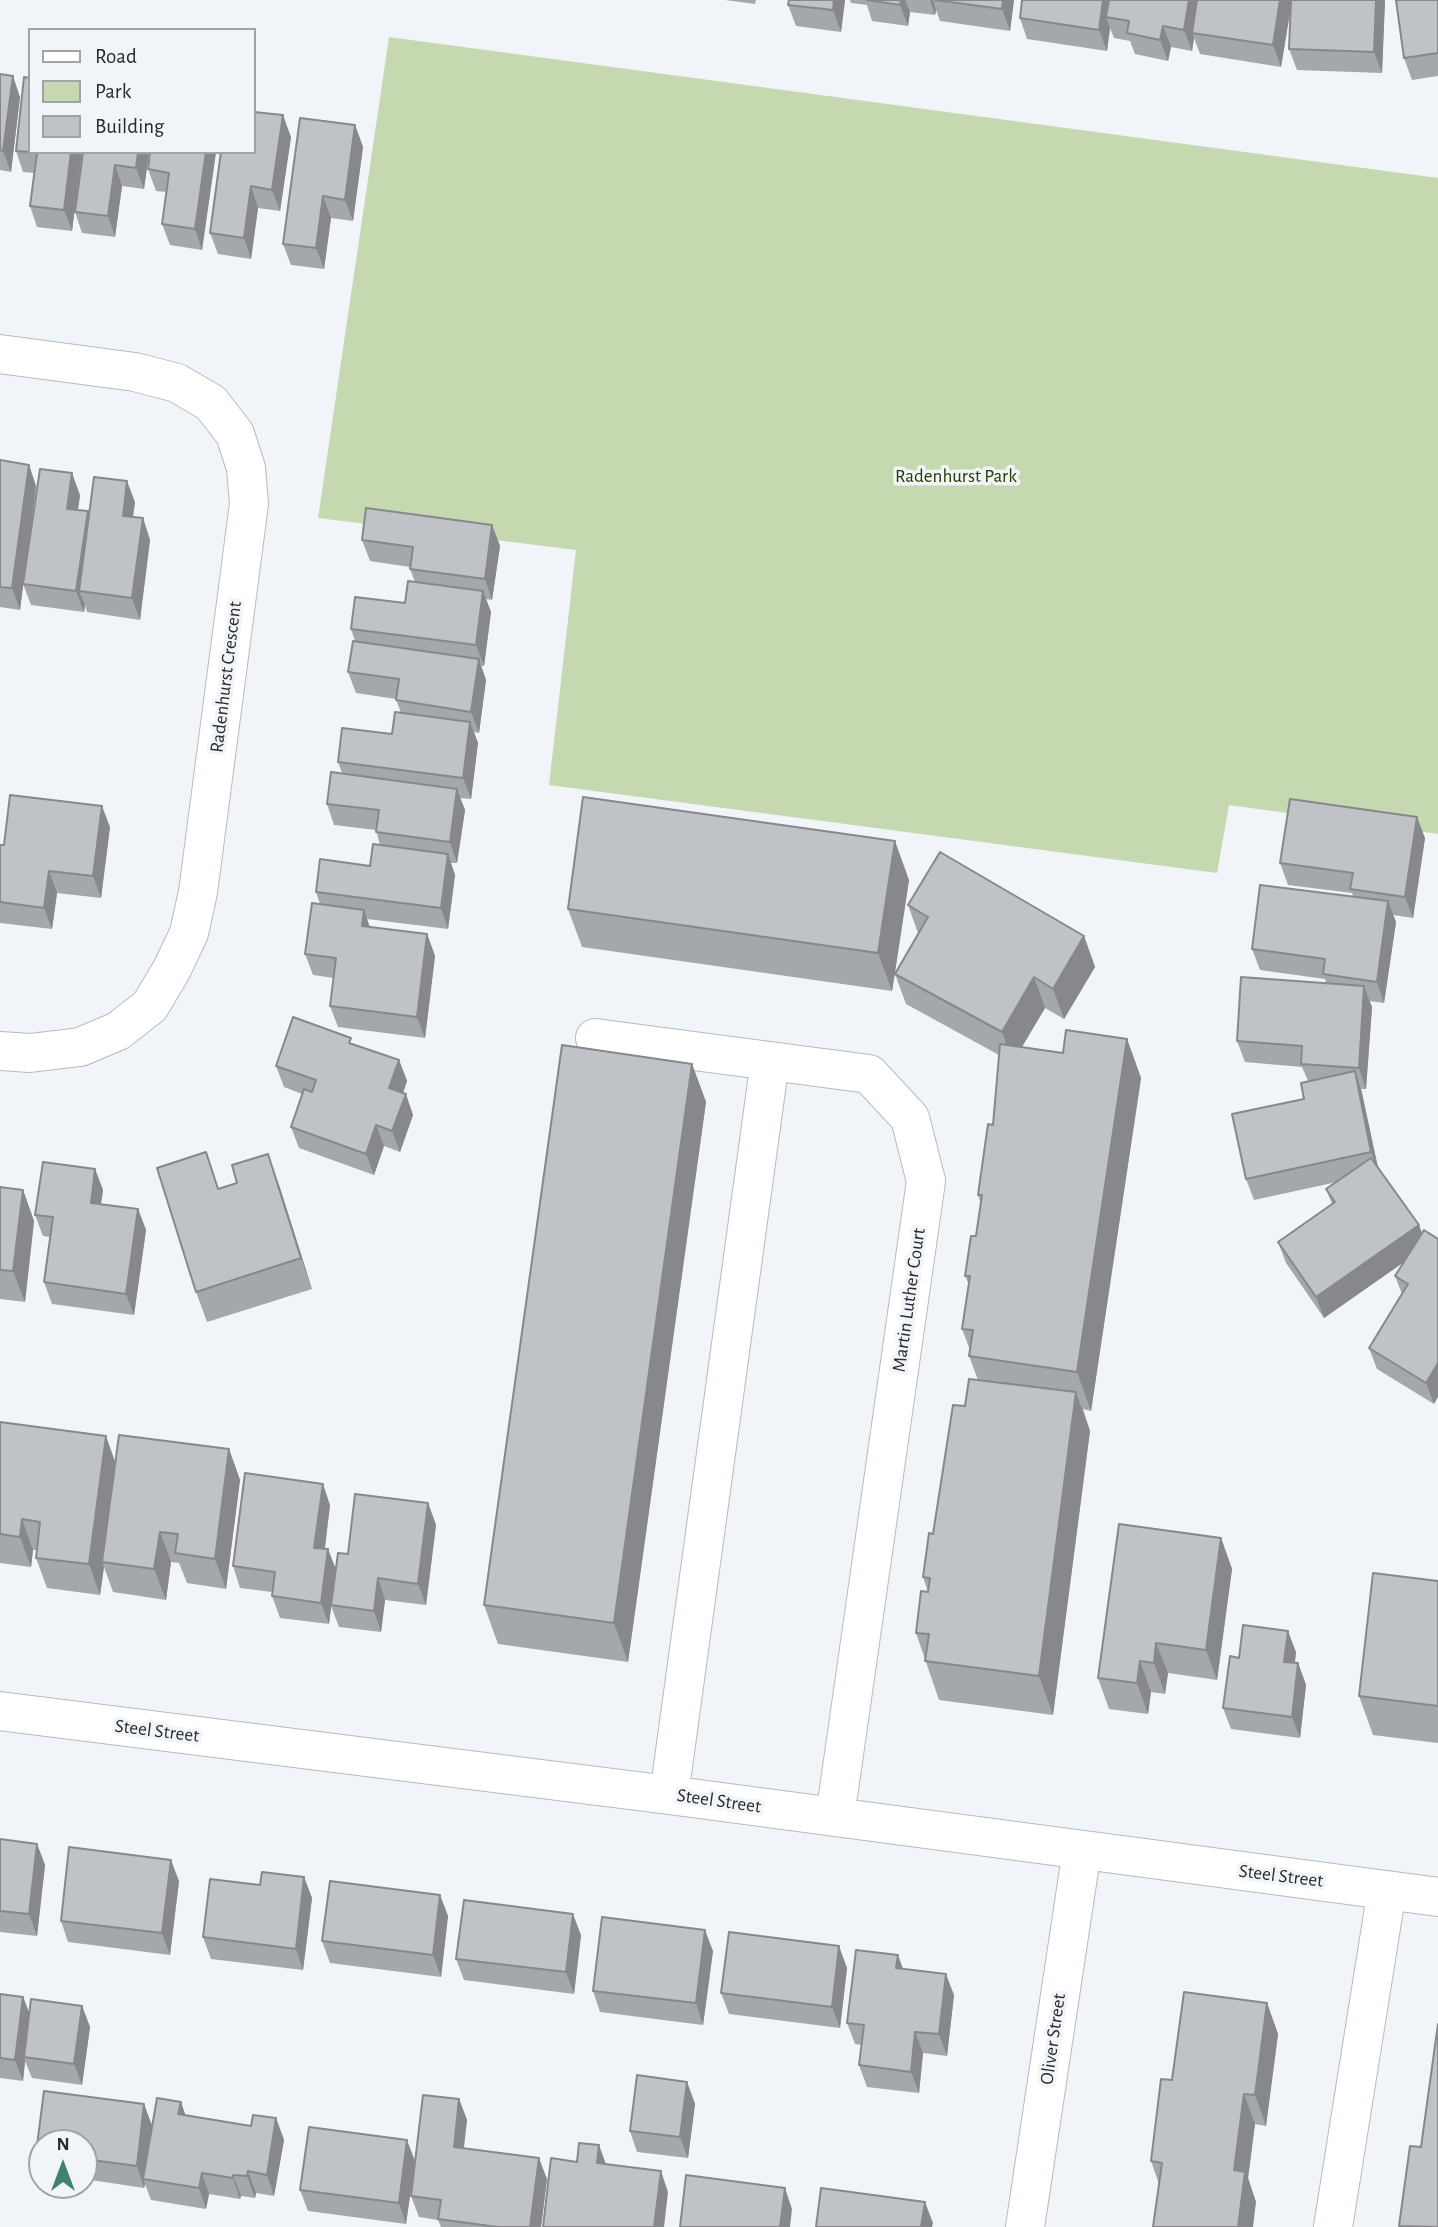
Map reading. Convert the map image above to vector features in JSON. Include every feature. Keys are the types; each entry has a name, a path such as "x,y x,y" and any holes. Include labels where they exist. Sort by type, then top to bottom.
{"street":[{"name":"Radenhurst Crescent","path":"0,354 135,372 177,383 211,403 234,434 246,468 248,504 198,892 189,933 150,1006 118,1031 80,1047 30,1053 0,1051"},
{"name":"Martin Luther Court","path":"595,1038 869,1074 910,1118 926,1181 835,1817"},
{"path":"669,1795 770,1061"},
{"name":"Steel Street","path":"0,1711 669,1795 1438,1897"},
{"name":"Oliver Street","path":"1025,2227 1082,1850"},
{"path":"1334,2227 1387,1890"}],"green space":[{"name":"Radenhurst Park","path":"389,37 1438,178 1438,834 1229,805 1217,873 549,785 576,550 318,518"}],"building":[{"path":"789,0 834,0 833,10 788,5"},
{"path":"867,0 901,0 900,5"},
{"path":"935,0 1003,0 1002,9"},
{"path":"1022,0 1103,0 1099,30 1020,18"},
{"path":"1109,0 1189,0 1184,30 1163,26 1160,40 1127,33 1129,21 1106,17"},
{"path":"1197,0 1280,0 1273,45 1192,33"},
{"path":"1291,0 1376,0 1374,52 1289,49"},
{"path":"1396,0 1438,0 1438,53 1404,58"},
{"path":"0,74 13,76 3,151 0,150"},
{"path":"24,77 28,78 28,152 16,151"},
{"path":"256,112 283,115 272,190 251,186 244,238 210,233 221,154 256,154"},
{"path":"300,118 355,125 345,200 323,196 316,248 283,244"},
{"path":"37,154 71,154 64,210 30,206"},
{"path":"83,154 138,154 136,168 115,165 108,216 75,212"},
{"path":"150,154 206,154 195,229 162,224 169,173 148,169"},
{"path":"0,460 29,465 12,588 0,587"},
{"path":"40,469 72,473 67,509 88,511 76,591 23,584"},
{"path":"94,477 127,481 123,516 143,518 132,598 79,591"},
{"path":"366,508 492,525 485,579 410,569 413,547 362,540"},
{"path":"408,581 483,591 476,645 351,629 355,597 405,603"},
{"path":"353,641 479,659 471,712 396,700 399,679 348,672"},
{"path":"395,712 470,722 463,778 338,762 342,728 392,734"},
{"path":"331,772 457,789 450,842 376,832 379,810 327,804"},
{"path":"10,795 102,806 93,876 49,871 44,908 0,902 0,845 4,845"},
{"path":"583,797 895,841 878,953 568,909"},
{"path":"1290,799 1417,817 1405,897 1350,889 1353,873 1280,863"},
{"path":"373,844 448,854 441,908 316,892 320,859 370,866"},
{"path":"940,852 1084,936 1053,989 1034,977 1002,1032 895,974 928,917 908,905"},
{"path":"1260,885 1388,901 1377,982 1323,974 1325,959 1252,949"},
{"path":"312,903 364,910 362,926 427,934 417,1017 330,1006 336,958 305,954"},
{"path":"1241,977 1364,986 1359,1068 1301,1064 1302,1046 1237,1041"},
{"path":"293,1017 351,1038 349,1043 399,1060 389,1088 406,1094 392,1131 376,1125 366,1154 291,1127 304,1089 312,1092 316,1080 276,1066"},
{"path":"1066,1030 1127,1039 1077,1372 969,1356 973,1330 962,1329 970,1276 965,1276 971,1236 976,1236 982,1195 978,1195 988,1124 993,1125 1000,1044 1063,1053"},
{"path":"562,1045 692,1064 614,1623 484,1605"},
{"path":"1355,1071 1371,1152 1246,1179 1232,1114 1304,1099 1301,1083"},
{"path":"206,1152 218,1189 237,1183 232,1165 268,1154 301,1258 196,1292 157,1168"},
{"path":"1371,1158 1419,1225 1316,1297 1278,1242 1335,1202 1326,1189"},
{"path":"43,1162 95,1169 91,1203 138,1209 126,1294 44,1282 53,1217 35,1215"},
{"path":"0,1187 23,1190 13,1271 0,1270"},
{"path":"1424,1230 1438,1239 1438,1363 1426,1383 1369,1348 1408,1284 1395,1276"},
{"path":"969,1379 1076,1392 1039,1676 925,1661 929,1634 916,1633 921,1591 928,1592 930,1578 923,1577 929,1533 933,1534 953,1405 965,1406"},
{"path":"0,1422 106,1436 89,1564 36,1558 40,1522 22,1519 20,1537 0,1534"},
{"path":"119,1435 229,1449 215,1559 175,1553 178,1534 160,1532 154,1569 102,1562"},
{"path":"245,1473 323,1484 314,1548 328,1549 321,1603 272,1596 275,1572 233,1566"},
{"path":"355,1494 428,1503 418,1584 378,1578 374,1611 331,1605 338,1553 348,1554"},
{"path":"1119,1524 1221,1538 1206,1650 1156,1643 1154,1663 1140,1661 1137,1683 1098,1678"},
{"path":"1373,1573 1438,1581 1438,1706 1359,1696"},
{"path":"1243,1625 1288,1631 1284,1662 1298,1663 1292,1717 1223,1708 1230,1656 1239,1658"},
{"path":"0,1839 37,1844 29,1914 0,1911"},
{"path":"69,1847 171,1860 162,1933 61,1921"},
{"path":"262,1872 304,1877 296,1949 203,1937 210,1879 260,1885"},
{"path":"330,1881 440,1895 433,1955 322,1941"},
{"path":"464,1900 573,1914 566,1972 456,1959"},
{"path":"602,1917 705,1930 696,2003 593,1991"},
{"path":"729,1932 839,1946 832,2007 721,1993"},
{"path":"856,1950 898,1955 896,1968 946,1974 939,2034 915,2032 911,2072 859,2065 864,2025 847,2023"},
{"path":"1184,1992 1267,2003 1255,2095 1244,2094 1234,2170 1245,2172 1238,2227 1153,2227 1162,2163 1151,2161 1161,2079 1172,2080"},
{"path":"0,1994 23,1997 15,2060 0,2058"},
{"path":"31,1999 82,2006 74,2064 24,2057"},
{"path":"1438,2024 1438,2227 1399,2226 1410,2146 1421,2147"},
{"path":"637,2075 687,2082 680,2137 630,2131"},
{"path":"44,2091 144,2104 137,2166 98,2161 98,2129 39,2129"},
{"path":"423,2095 459,2099 454,2147 539,2158 530,2227 498,2227 438,2219 441,2200 411,2196"},
{"path":"157,2098 181,2102 178,2114 251,2126 253,2115 276,2118 267,2175 248,2171 247,2176 233,2175 233,2178 202,2173 199,2188 143,2179"},
{"path":"309,2127 407,2140 399,2203 300,2190"},
{"path":"579,2143 599,2145 597,2163 661,2171 654,2227 543,2227 551,2158 577,2162"},
{"path":"686,2175 785,2188 780,2227 680,2227"},
{"path":"821,2188 925,2202 921,2227 816,2227"}]}
